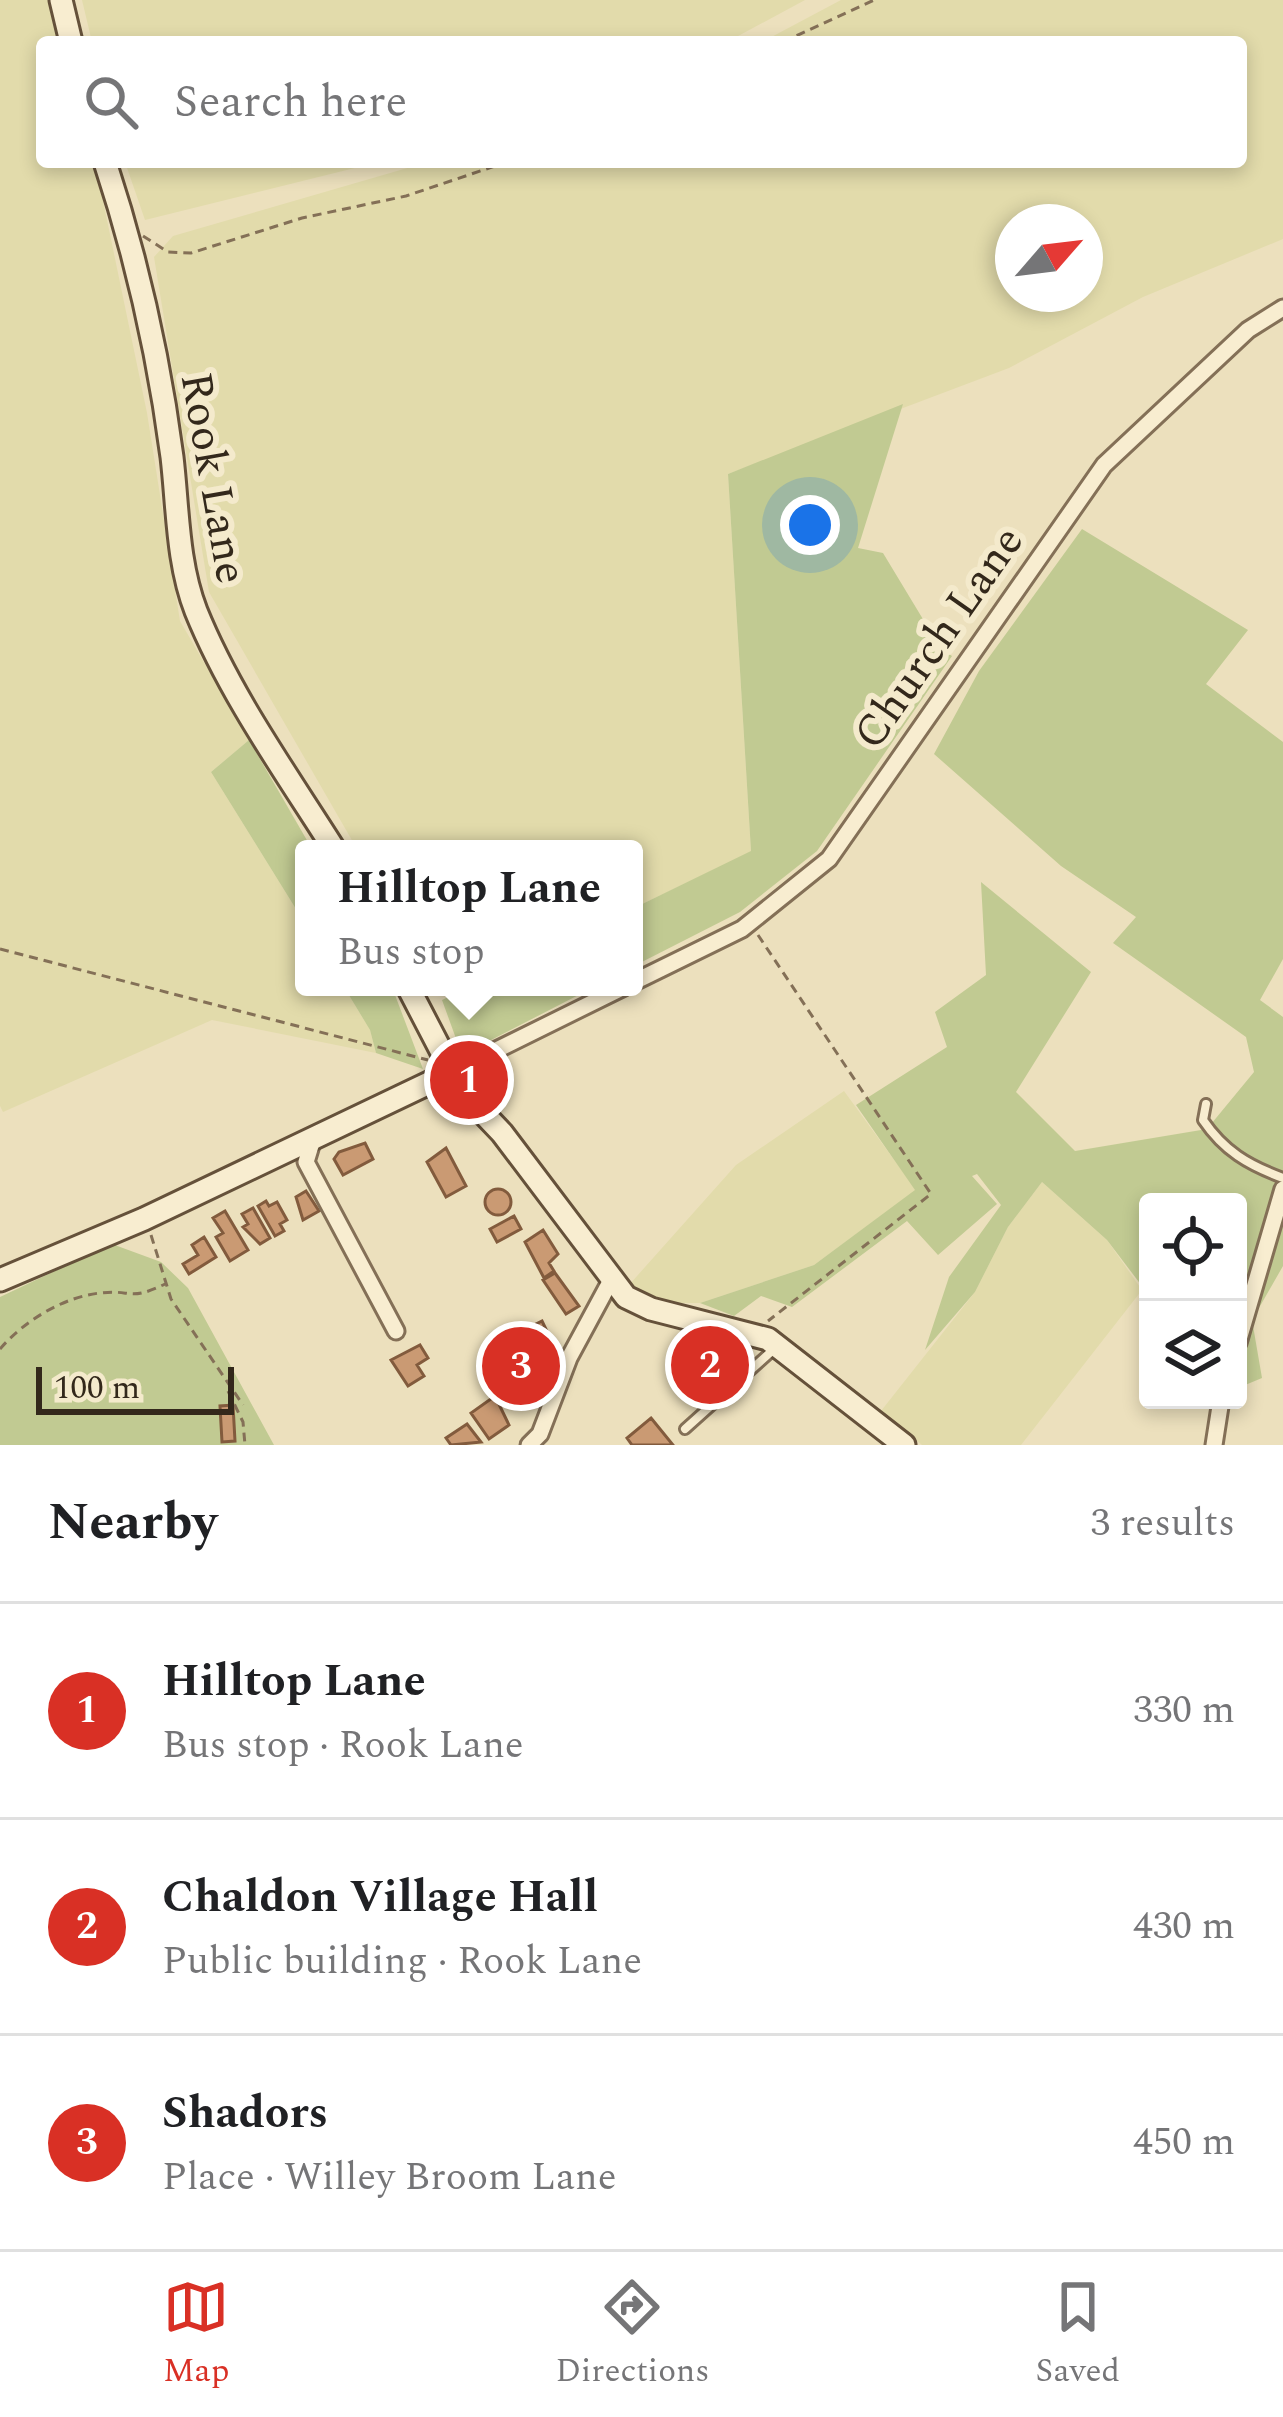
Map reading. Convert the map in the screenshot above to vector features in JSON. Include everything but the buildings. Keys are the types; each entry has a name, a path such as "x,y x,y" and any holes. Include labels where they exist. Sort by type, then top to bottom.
{"main road":[{"path":"61,0 70,36"},
{"name":"Rook Lane","path":"107,168 128,232 172,457 177,531 196,610 258,728 328,840"},
{"path":"412,996 447,1074 610,1282 651,1310 752,1333 778,1346 904,1445"},
{"path":"0,1280 144,1219 447,1074"}],"street":[{"name":"Church Lane","path":"643,977 749,922 829,860 1104,465 1248,330 1283,308"},
{"path":"447,1074 606,996"},
{"path":"313,1139 306,1162 396,1330"},
{"path":"1247,1312 1283,1190"},
{"path":"529,1445 610,1282"},
{"path":"1214,1445 1220,1409"}],"lane":[{"path":"1206,1104 1203,1120 1219,1144 1251,1167 1283,1178"},
{"path":"685,1429 778,1346"}],"path":[{"path":"795,36 874,0"},
{"path":"128,232 147,237 168,252 191,253 302,218 406,196 489,168"},
{"path":"749,922 931,1194 752,1333"},
{"path":"0,950 428,1060 447,1074"},
{"path":"144,1219 167,1283 243,1422 244,1445"},
{"path":"0,1349 34,1316 102,1292 136,1299 167,1283"},
{"path":"224,1384 243,1405"}],"shaded area":[{"path":"0,0 48,0 56,36 36,36 36,168 96,168 147,413 180,621 249,740 211,772 295,907 295,996 349,996 370,1030 376,1053 212,1020 3,1112"},
{"path":"82,0 805,0 738,36 91,36"},
{"path":"841,0 1283,0 1283,239 1143,297 1009,368 728,474 751,852 643,904 643,840 352,840 209,592 154,257 173,236 407,168 1247,168 1247,36 773,36"},
{"path":"127,168 355,168 145,220"},
{"path":"844,1091 916,1190 814,1265 700,1303 652,1303 629,1285 736,1165"},
{"path":"1042,1182 1107,1240 1139,1286 1139,1294 1021,1445 922,1445 881,1411 975,1292 1008,1227"}],"green space":[{"path":"903,404 858,548 883,553 941,649 952,656 817,851 740,912 643,961 643,904 751,851 728,474"},
{"path":"1082,529 1248,630 1206,684 1283,742 1283,959 1260,1000 1283,1017 1283,1266 1252,1320 1262,1378 1247,1384 1247,1193 1139,1193 1139,1282 1107,1240 1042,1182 1008,1227 975,1292 925,1350 949,1277 1001,1205 977,1174 972,1176 997,1204 938,1255 907,1221 792,1307 761,1296 734,1316 700,1303 814,1265 915,1190 856,1105 947,1047 935,1012 986,975 981,882 1091,972 1016,1092 1075,1151 1207,1129 1254,1072 1246,1037 1113,943 1136,917 1061,866 934,754 979,671"},
{"path":"249,740 307,840 295,840 295,907 211,772"},
{"path":"349,996 395,996 423,1069 376,1053 370,1030"},
{"path":"450,996 577,996 462,1055 442,1000"},
{"path":"112,1244 161,1262 188,1288 274,1445 0,1445 0,1297"}],"place":[{"name":"Hilltop Lane","path":"469,1080"},
{"name":"Chaldon Village Hall","path":"710,1365"},
{"name":"Shadors","path":"521,1366"}]}
